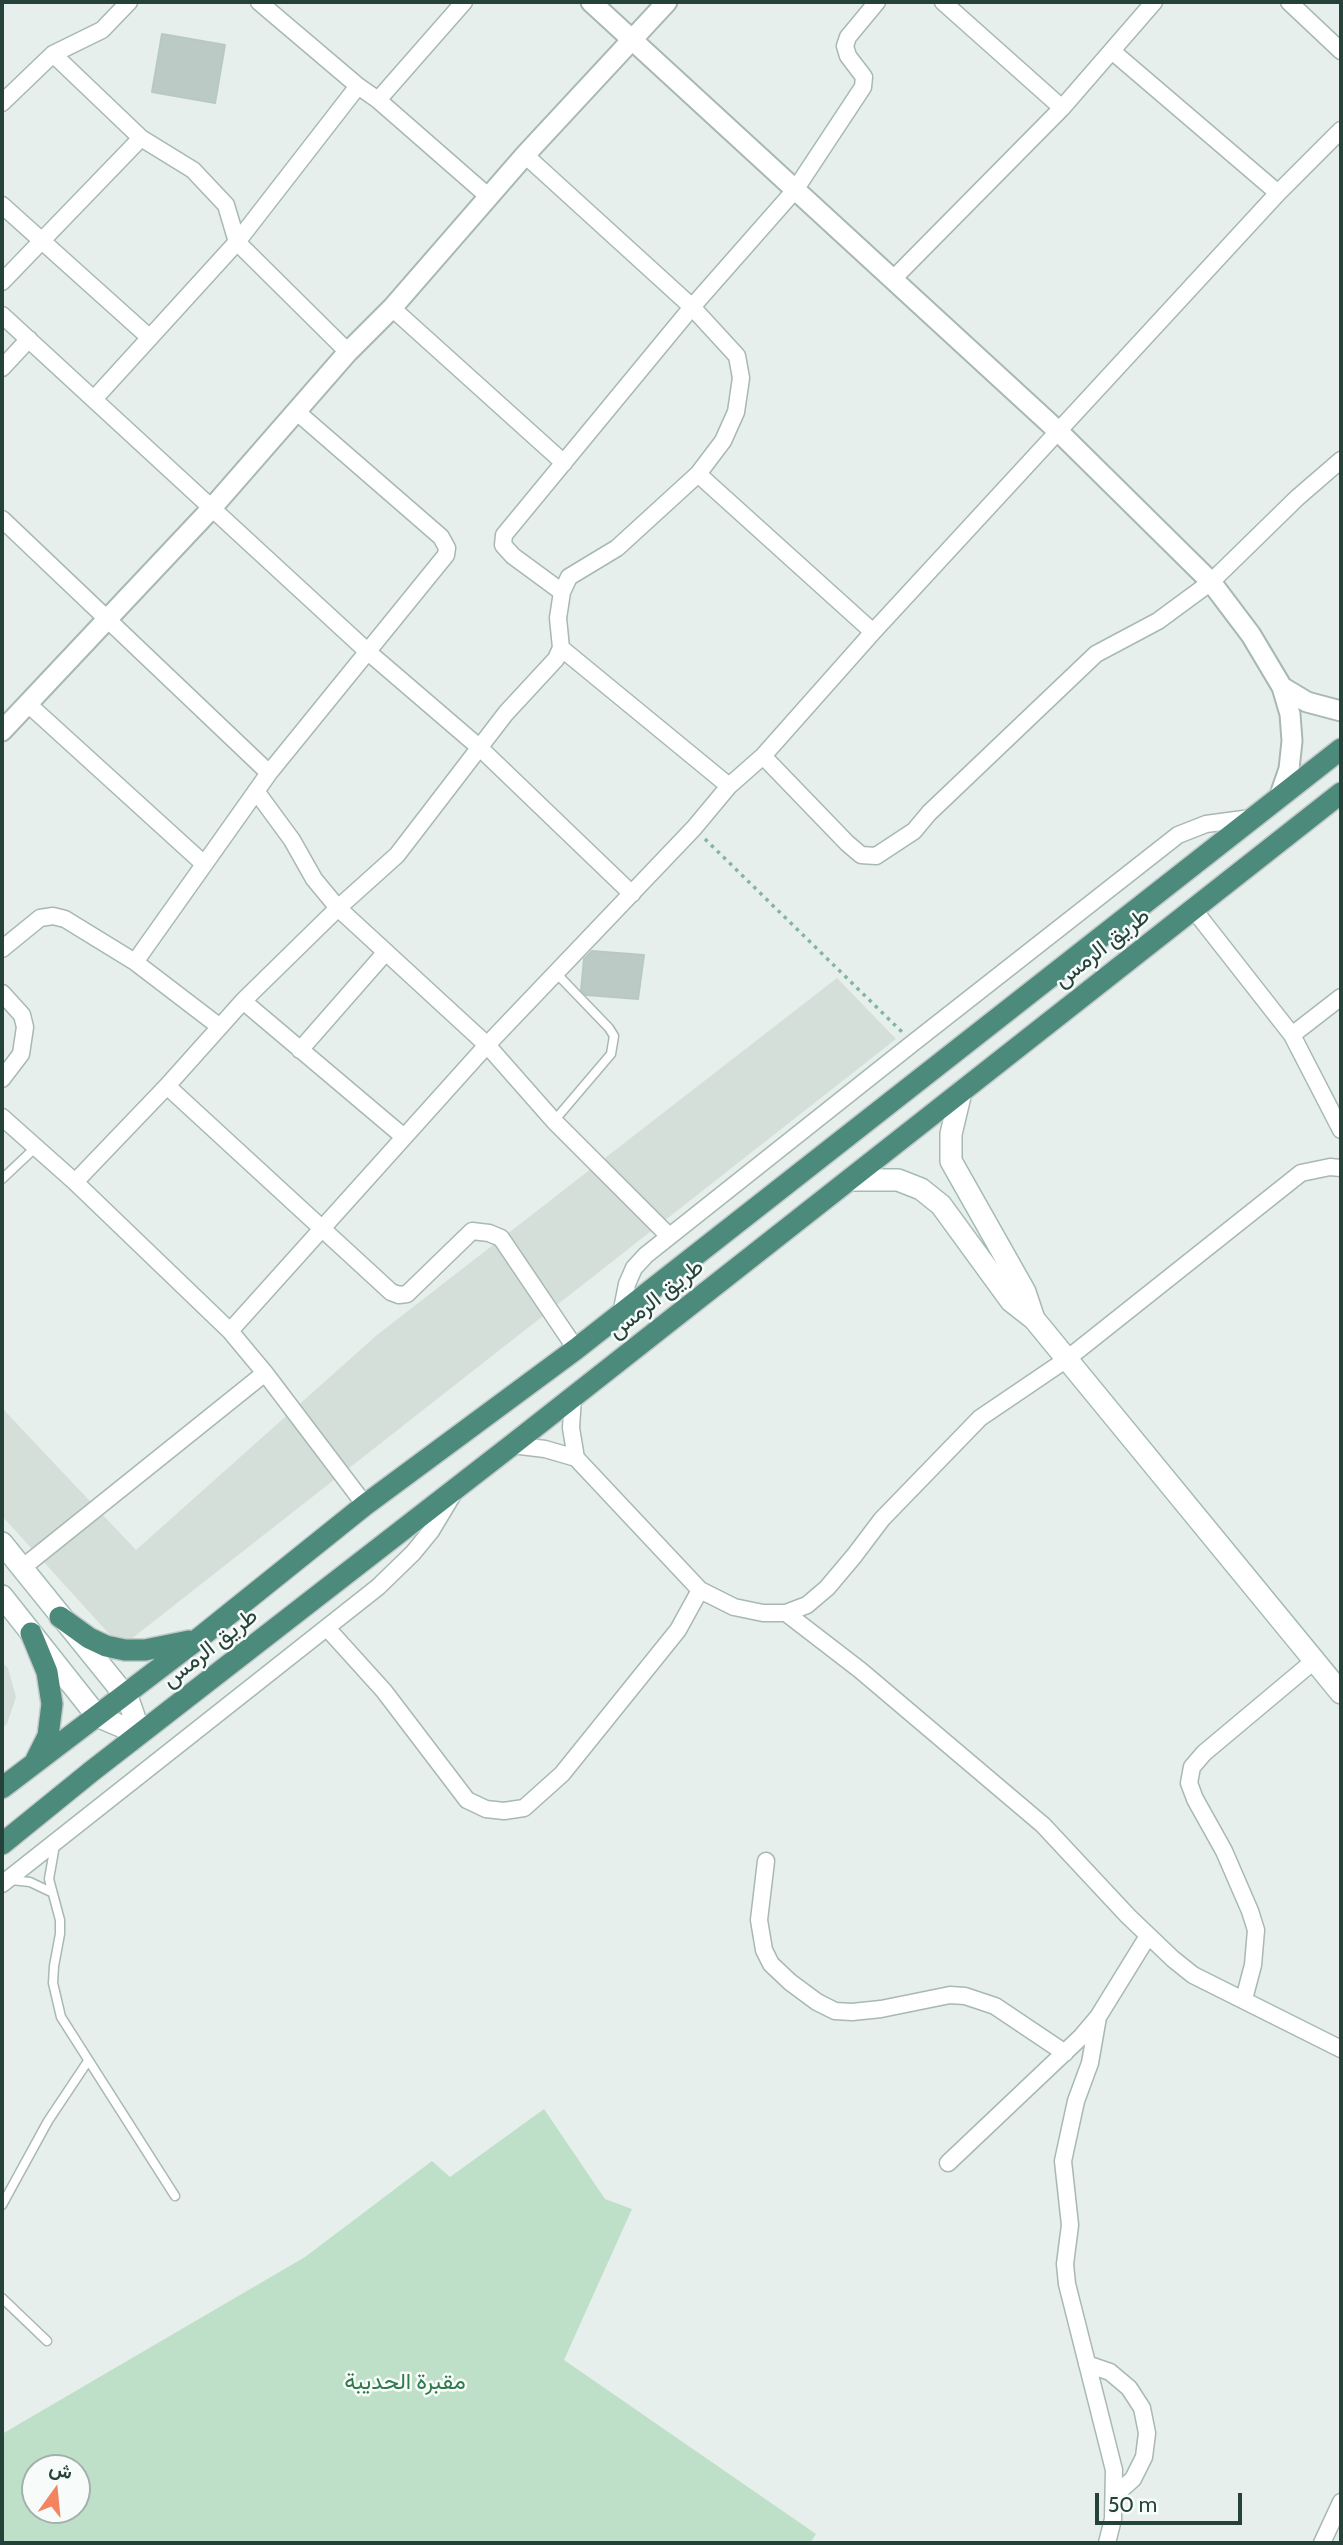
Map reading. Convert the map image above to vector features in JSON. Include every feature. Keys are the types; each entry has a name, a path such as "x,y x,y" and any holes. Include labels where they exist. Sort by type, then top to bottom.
{"highway":[{"name":"طريق الرمس","path":"2,1788 198,1639 365,1505 576,1349 1341,749"},
{"name":"طريق الرمس","path":"2,1844 133,1734 157,1722 512,1446 1341,793"},
{"path":"60,1617 89,1638 106,1646 125,1650 145,1650 198,1639"},
{"path":"31,1633 47,1672 52,1704 48,1736 33,1765"}],"main road":[{"path":"961,1092 950,1134 951,1161 1025,1292 1034,1319"},
{"path":"850,1180 898,1181 921,1188 941,1205 1011,1301 1034,1319 1341,1693"},
{"path":"2,1543 125,1695 134,1716 133,1734 97,1716 2,1596"}],"street":[{"path":"2,103 52,54 102,30 129,2"},
{"path":"378,100 464,2"},
{"path":"591,2 1059,432 1211,582 1251,635 1282,687 1290,714 1292,741 1289,769 1280,795"},
{"path":"2,731 211,509 525,155 667,2"},
{"path":"562,592 513,556 503,545 504,535 692,307 795,190 863,87 864,77 848,56 845,46 848,37 877,2"},
{"path":"943,2 1062,108"},
{"path":"891,280 1062,108 1154,2"},
{"path":"1289,2 1341,51"},
{"path":"268,5 358,86 378,100 489,197"},
{"path":"1112,51 1278,193"},
{"path":"52,54 141,138 193,170 226,205 237,242 348,352"},
{"path":"94,398 237,242 358,86"},
{"path":"230,1331 487,1045 694,828 729,786 762,756 1278,193 1341,130"},
{"path":"2,282 141,138"},
{"path":"75,1182 167,1086 243,1001 338,908 397,855 506,713 551,666 561,648 558,618 562,592 569,578 617,548 698,474 723,441 736,412 741,378 737,356 692,307 525,155"},
{"path":"2,205 149,338"},
{"path":"392,308 564,463"},
{"path":"2,315 367,651 480,748 632,894"},
{"path":"2,368 29,339"},
{"path":"135,962 269,772 446,555 447,548 441,537 298,412"},
{"path":"762,756 847,843 861,855 876,856 914,831 929,813 1096,654 1158,621 1211,582 1297,498 1341,460"},
{"path":"698,474 873,632"},
{"path":"2,519 269,772"},
{"path":"561,648 729,786"},
{"path":"1282,687 1307,702 1341,711"},
{"path":"28,704 204,864"},
{"path":"256,791 292,840 314,879 338,908 487,1045 554,1121 669,1236"},
{"path":"621,1314 626,1284 634,1268 646,1255 913,1043 1178,835 1206,824 1251,818"},
{"path":"1194,910 1292,1035 1341,1130"},
{"path":"2,949 40,918 53,916 65,919 135,962 220,1027"},
{"path":"300,1050 385,953"},
{"path":"2,993 22,1015 25,1027 22,1054 2,1079"},
{"path":"1292,1035 1341,998"},
{"path":"243,1001 404,1137"},
{"path":"167,1086 390,1292 407,1294 472,1231 501,1238 576,1349"},
{"path":"2,1117 75,1182 230,1331 365,1505"},
{"path":"512,1446 545,1449 576,1458 700,1590 734,1607 763,1613 786,1613 807,1605 827,1588 882,1519 980,1418 1067,1359 1301,1173 1330,1167 1341,1168"},
{"path":"22,1569 265,1373"},
{"path":"573,1397 571,1428 576,1458"},
{"path":"4,1882 378,1587 413,1553 445,1510 457,1488"},
{"path":"327,1628 384,1691 467,1800 486,1809 504,1811 524,1808 562,1774 678,1630 700,1590"},
{"path":"786,1613 871,1679 1043,1825 1148,1936 1193,1975 1341,2049"},
{"path":"1244,1999 1253,1965 1256,1930 1243,1892 1224,1851 1195,1799 1189,1783 1192,1767 1204,1753 1315,1660"},
{"path":"765,1861 759,1920 764,1950 771,1964 817,2002 835,2011 852,2012 950,1995 965,1996 995,2006 1065,2053"},
{"path":"948,2163 1065,2053 1098,2017 1148,1936"},
{"path":"1098,2017 1090,2063 1076,2101 1063,2161 1070,2225 1065,2264 1067,2284 1111,2459 1115,2495 1107,2543"},
{"path":"1087,2364 1110,2372 1129,2388 1142,2408 1147,2432 1144,2457 1133,2479 1115,2495"},
{"path":"1322,2543 1341,2502"}],"lane":[{"path":"554,1121 611,1054 614,1045 614,1036 609,1028 556,973"},
{"path":"2,1179 36,1147"},
{"path":"56,1841 50,1866 51,1892 60,1920 54,1966 56,2001 69,2032 176,2196"},
{"path":"4,1882 30,1882 51,1892"},
{"path":"2,2205 48,2121 88,2061"},
{"path":"2,2298 47,2341"}],"path":[{"path":"694,828 913,1043"}],"shaded area":[{"path":"837,978 896,1039 121,1647 2,1516 2,1408 136,1550 377,1335"},
{"path":"2,1662 8,1668 16,1697 7,1724 2,1728"}],"green space":[{"name":"مقبرة الحديبة","path":"544,2109 605,2199 632,2209 564,2360 816,2534 810,2543 2,2543 2,2434 305,2257 432,2161 450,2177"}],"building":[{"path":"162,34 225,45 215,103 152,92"},
{"path":"592,951 644,955 638,999 586,995 581,990 584,959"}]}
